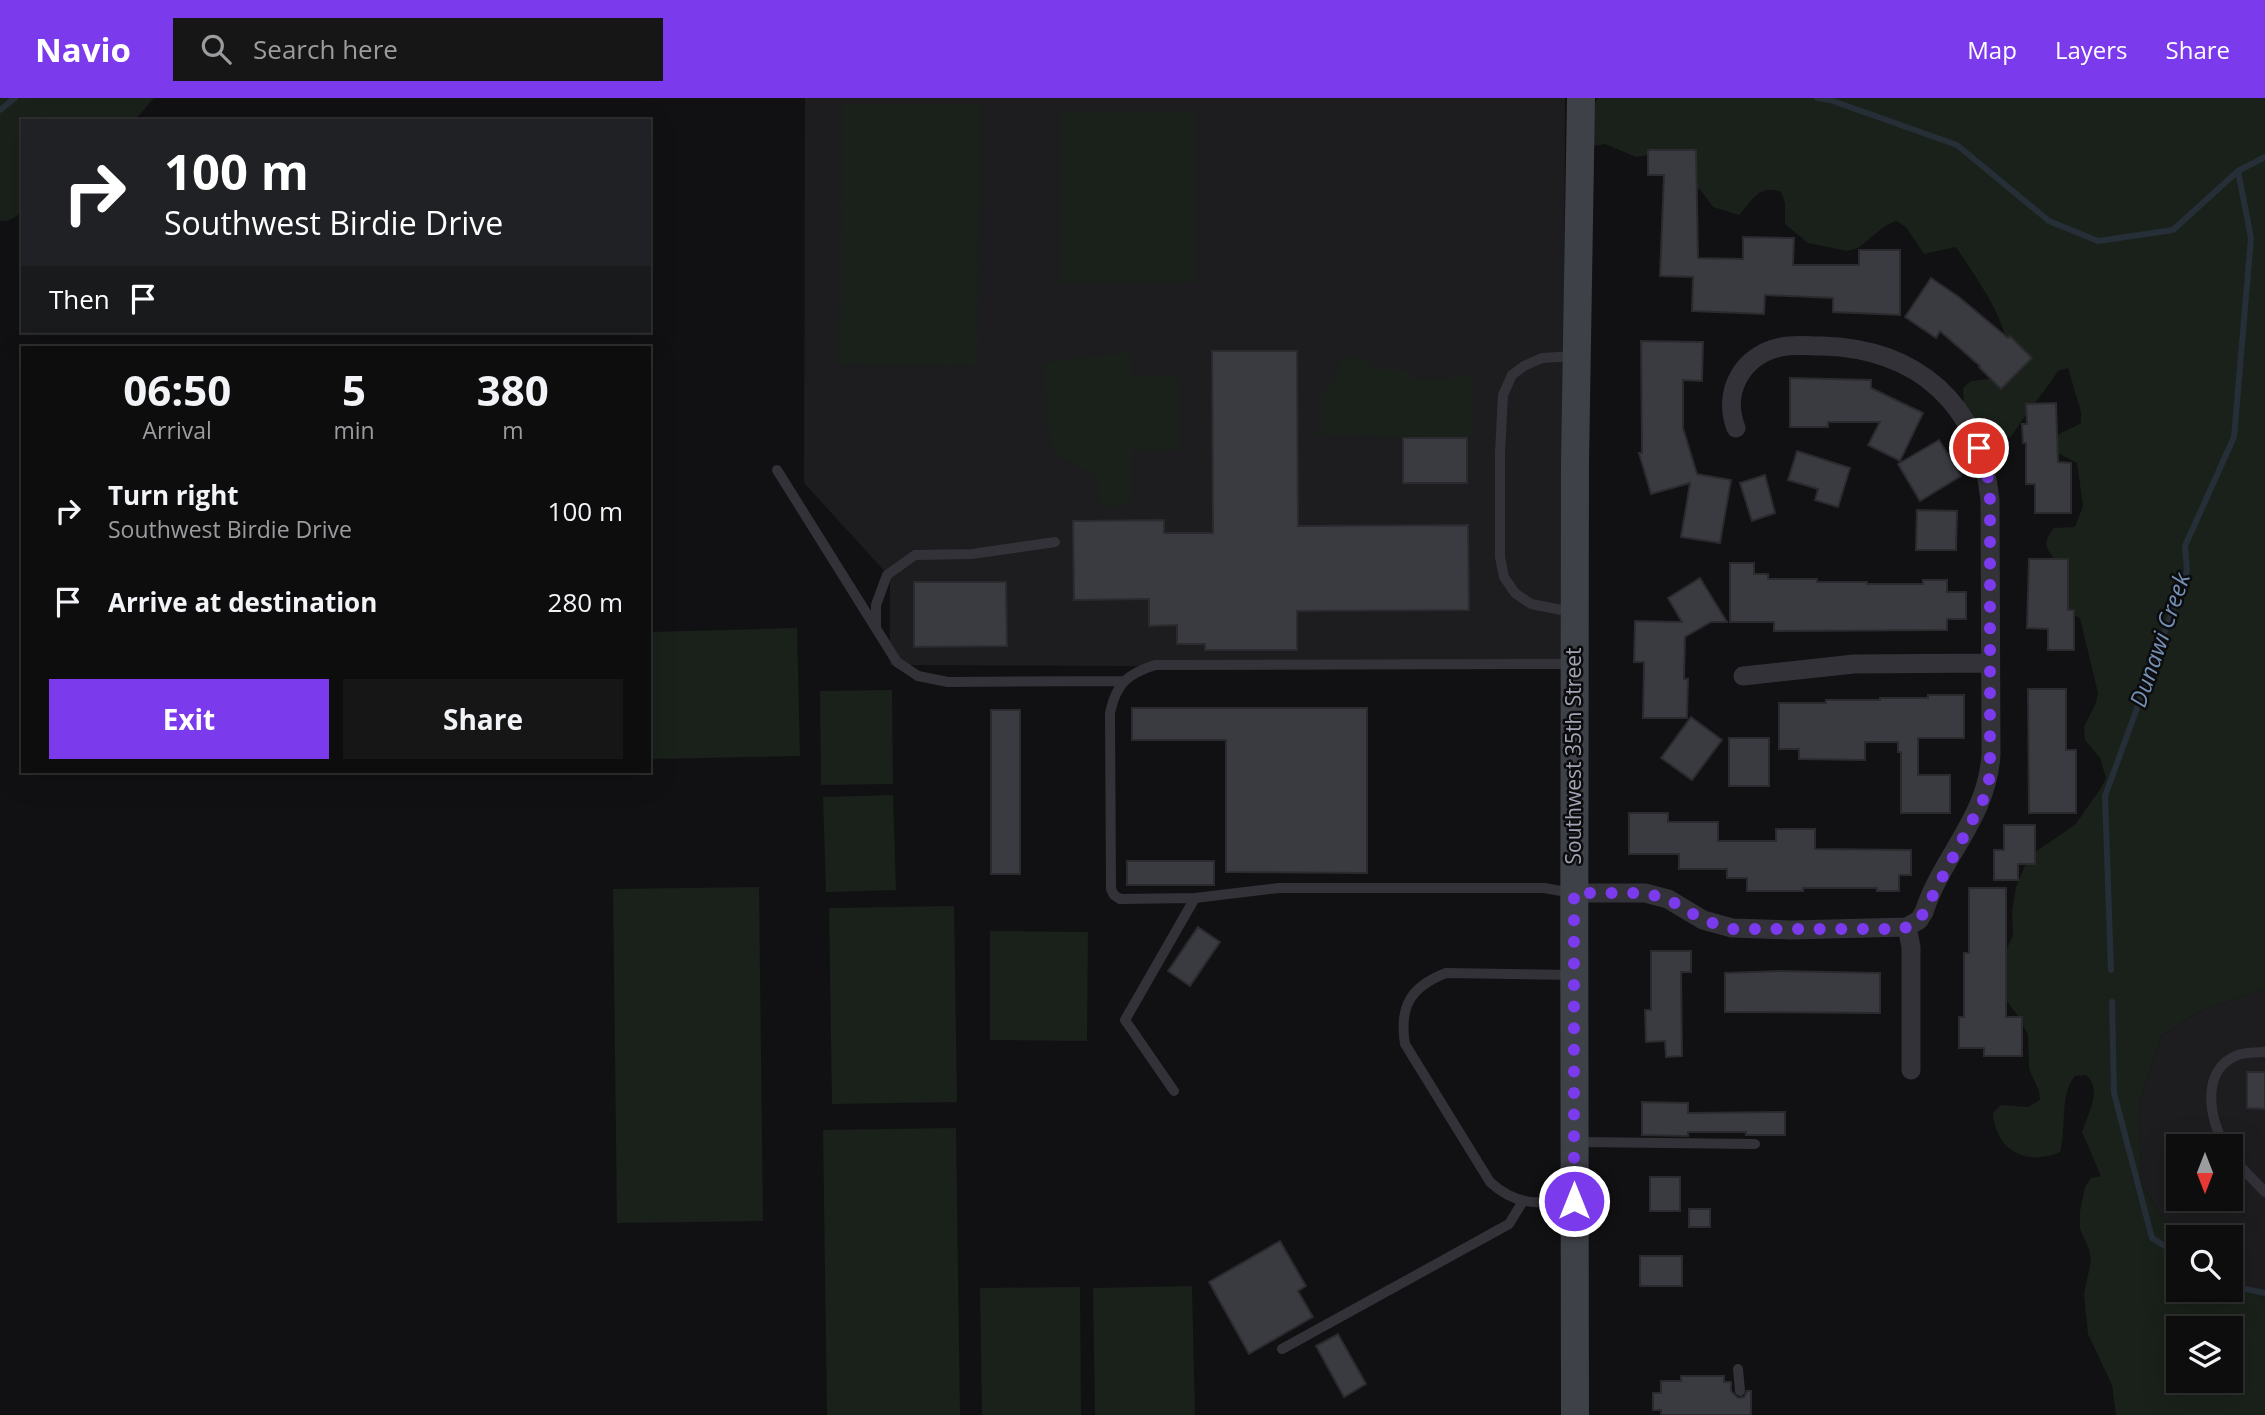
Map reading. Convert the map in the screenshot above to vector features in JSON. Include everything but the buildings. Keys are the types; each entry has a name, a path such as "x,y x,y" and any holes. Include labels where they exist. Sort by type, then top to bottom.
{"street":[{"name":"Southwest 35th Street","path":"1575,1415 1574,612 1581,98"},
{"path":"1574,893 1644,893 1668,899 1703,920 1732,929 1908,928 1919,920 1924,912 1983,800 1990,776 1990,500 1988,478 1979,448 1965,419 1938,387 1914,370 1876,353 1845,347 1792,345 1778,347 1759,356 1743,369 1735,380 1731,398 1732,417 1736,428"},
{"path":"1743,676 1854,664 1990,663"},
{"path":"1908,928 1911,947 1911,1070"}],"lane":[{"path":"1574,612 1531,604 1515,593 1504,577 1500,557 1500,453 1503,395 1513,375 1524,366 1542,358 1576,356"},
{"path":"777,470 897,662 918,676 948,682 1124,681"},
{"path":"876,628 876,605 887,575 915,555 972,554 1055,542"},
{"path":"1574,664 1155,666 1138,670 1124,681 1114,696 1110,713 1111,889 1120,899 1195,898 1279,888 1324,887 1544,888 1574,893"},
{"path":"1174,1091 1125,1020 1195,898"},
{"path":"1574,975 1446,973 1419,987 1408,1002 1402,1026 1405,1044 1490,1182 1512,1198 1531,1203 1574,1201"},
{"path":"2218,1134 2212,1116 2212,1086 2217,1073 2223,1064 2236,1055 2265,1052"},
{"path":"1574,1142 1755,1144"},
{"path":"2244,1170 2265,1192"},
{"path":"1282,1349 1509,1224 1523,1201"},
{"path":"1738,1369 1740,1391"}],"shaded area":[{"path":"0,98 154,98 136,119 21,119 21,212 7,221 0,221"},
{"path":"805,98 1565,98 1563,668 890,665 890,577 804,483"},
{"path":"1598,98 2265,98 2265,988 2198,1012 2161,1036 2139,1103 2141,1184 2169,1225 2166,1225 2166,1302 2243,1302 2243,1288 2265,1300 2265,1415 2116,1415 2112,1385 2088,1334 2084,1294 2091,1261 2080,1229 2080,1211 2085,1187 2091,1178 2101,1176 2082,1132 2093,1102 2091,1081 2086,1075 2075,1076 2070,1084 2065,1102 2060,1152 2036,1157 2015,1152 2006,1146 1995,1126 1993,1113 2001,1105 2028,1107 2040,1100 2029,1069 2028,1035 2001,993 1997,971 2013,935 2012,912 2016,887 2029,856 2075,825 2106,778 2100,758 2085,740 2084,727 2098,693 2080,618 2055,599 2057,569 2047,546 2049,535 2054,528 2075,527 2083,506 2077,463 2054,451 2051,441 2081,423 2081,412 2068,368 2058,371 2011,437 1997,437 1983,432 1968,418 1964,408 1963,388 1971,381 1996,378 2005,362 2007,347 2004,332 1990,301 1956,247 1924,254 1906,227 1896,221 1885,226 1858,248 1847,251 1808,243 1785,224 1785,203 1781,192 1762,192 1739,215 1713,207 1700,189 1689,189 1688,156 1679,150 1636,157 1605,144 1594,146 1586,119"},
{"path":"842,104 980,105 978,365 840,364"},
{"path":"1060,112 1194,112 1194,282 1060,282"},
{"path":"1130,352 1130,377 1178,377 1178,450 1131,450 1131,500 1108,506 1100,503 1097,477 1054,453 1048,430 1043,363"},
{"path":"1345,357 1365,359 1373,369 1410,370 1410,379 1452,380 1452,376 1471,376 1471,438 1321,435 1321,393 1335,384 1336,370"},
{"path":"797,628 800,756 651,759 651,632"},
{"path":"892,690 893,784 821,785 820,691"},
{"path":"893,795 896,890 826,892 823,797"},
{"path":"759,887 763,1221 617,1223 613,889"},
{"path":"954,906 957,1102 832,1104 829,908"},
{"path":"990,931 1088,932 1087,1041 990,1040"},
{"path":"2265,988 2265,1300 2243,1288 2243,1225 2169,1225 2141,1184 2139,1103 2161,1036 2198,1012"},
{"path":"956,1128 960,1415 827,1415 823,1130"},
{"path":"1192,1286 1195,1415 1095,1415 1093,1288"},
{"path":"1080,1287 1081,1415 982,1415 980,1288"}],"waterway":[{"name":"Dunawi Creek","path":"0,110 15,98"},
{"name":"Dunawi Creek","path":"1817,98 1830,100 1957,145 2049,221 2098,241 2173,230 2238,171 2251,238 2234,437 2185,546 2187,571 2105,796 2111,970"},
{"path":"2238,171 2265,157"},
{"name":"Dunawi Creek","path":"2112,1002 2114,1093 2152,1238 2166,1247"},
{"name":"Dunawi Creek","path":"2243,1288 2265,1293"}],"route":[{"path":"1574,1201 1574,893 1644,893 1668,899 1703,920 1732,929 1903,929 1919,920 1924,912 1983,800 1990,776 1990,500 1988,478 1979,448"}]}
